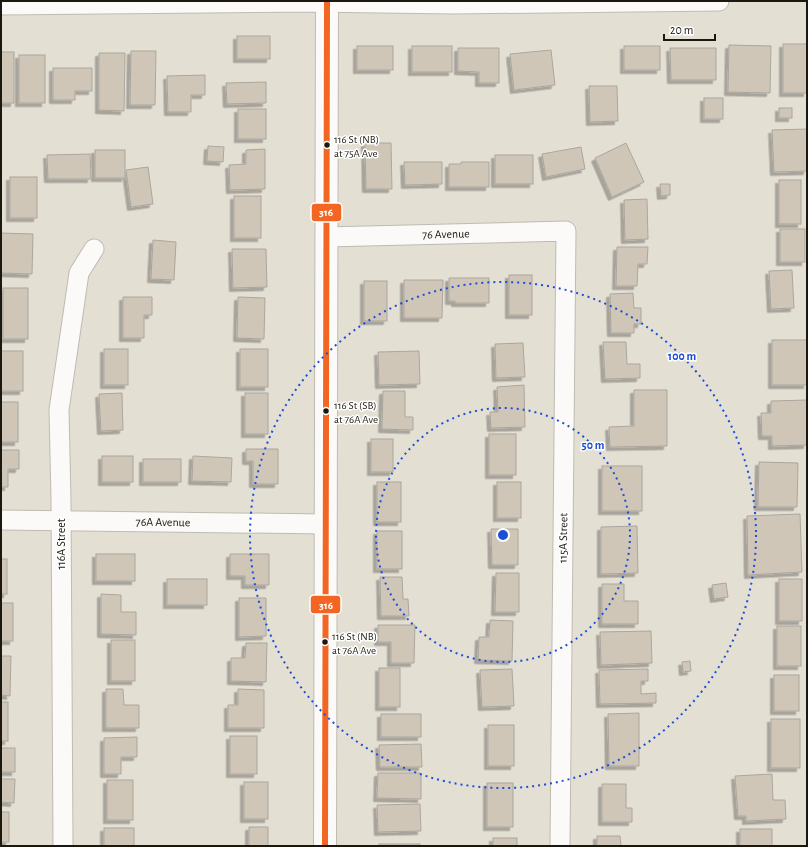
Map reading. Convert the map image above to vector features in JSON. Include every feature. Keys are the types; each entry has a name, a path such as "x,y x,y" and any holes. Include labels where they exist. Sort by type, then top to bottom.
{"street":[{"path":"1,5 326,2 453,4 719,1"},
{"path":"325,846 326,2"},
{"name":"76 Avenue","path":"326,237 566,231"},
{"name":"115A Street","path":"560,846 566,231"},
{"name":"116A Street","path":"63,846 59,410 79,273 94,249"},
{"name":"76A Avenue","path":"1,520 326,524"}],"building":[{"path":"237,36 270,36 270,59 237,59"},
{"path":"783,44 807,44 807,93 783,93"},
{"path":"729,45 771,46 770,93 728,92"},
{"path":"357,46 393,46 393,70 357,70"},
{"path":"412,46 452,46 452,72 412,72"},
{"path":"624,46 660,46 660,70 624,70"},
{"path":"458,48 499,48 499,83 479,83 479,72 458,71"},
{"path":"670,48 716,48 716,80 671,80"},
{"path":"551,50 555,85 514,90 510,54"},
{"path":"131,51 156,51 155,105 130,105"},
{"path":"1,52 14,52 14,103 1,103"},
{"path":"99,53 125,53 124,111 99,110"},
{"path":"19,55 45,55 45,103 19,103"},
{"path":"53,68 92,68 92,91 75,91 75,100 53,100"},
{"path":"205,75 205,95 191,95 191,112 168,112 167,76"},
{"path":"266,82 266,103 227,104 226,83"},
{"path":"589,86 617,86 618,121 590,122"},
{"path":"704,98 723,98 723,119 704,119"},
{"path":"779,108 792,108 792,118 779,118"},
{"path":"238,109 266,109 266,139 238,139"},
{"path":"807,129 807,171 774,172 772,130"},
{"path":"365,143 391,143 392,189 366,189"},
{"path":"626,143 644,182 612,197 595,158"},
{"path":"208,146 224,147 223,162 207,161"},
{"path":"581,147 585,169 546,177 542,154"},
{"path":"265,149 265,189 230,190 229,165 246,164 246,150"},
{"path":"95,150 125,150 125,178 95,178"},
{"path":"90,154 91,179 48,179 47,155"},
{"path":"495,155 533,155 533,184 495,184"},
{"path":"404,162 442,162 442,184 405,185"},
{"path":"461,162 489,162 489,187 449,187 449,164 461,164"},
{"path":"148,167 153,204 131,207 126,170"},
{"path":"10,177 37,177 37,218 10,218"},
{"path":"779,180 801,180 801,224 779,224"},
{"path":"660,184 670,184 670,195 661,196"},
{"path":"234,196 261,196 261,238 234,238"},
{"path":"647,199 648,239 625,240 624,200"},
{"path":"780,229 805,229 805,262 780,262"},
{"path":"1,233 33,234 32,274 1,273"},
{"path":"153,240 176,242 174,280 151,279"},
{"path":"617,247 648,247 647,264 638,264 637,286 616,286"},
{"path":"232,249 266,249 267,287 233,288"},
{"path":"792,270 794,308 771,309 769,271"},
{"path":"509,275 532,275 532,315 509,315"},
{"path":"449,278 489,278 489,303 455,303 455,301 449,301"},
{"path":"404,280 443,280 442,318 404,318"},
{"path":"364,281 387,281 387,321 364,321"},
{"path":"3,288 28,288 28,339 3,339"},
{"path":"633,293 634,308 641,308 641,324 634,324 634,333 611,333 610,294"},
{"path":"123,297 152,297 152,315 144,315 144,338 123,338"},
{"path":"238,297 265,298 264,339 237,338"},
{"path":"772,340 807,340 807,385 772,385"},
{"path":"603,342 626,342 627,364 640,364 640,378 605,379"},
{"path":"523,343 525,377 496,378 495,344"},
{"path":"104,349 128,349 128,385 104,385"},
{"path":"240,349 268,349 268,387 240,387"},
{"path":"1,351 23,351 23,391 1,391"},
{"path":"419,351 420,384 379,385 378,352"},
{"path":"524,385 525,427 491,428 490,412 498,412 497,387"},
{"path":"634,390 667,390 667,446 610,447 609,427 634,426"},
{"path":"383,391 405,391 405,417 413,417 413,430 382,429"},
{"path":"122,393 123,430 101,431 99,394"},
{"path":"245,393 268,393 268,434 245,434"},
{"path":"807,400 807,445 772,446 772,436 762,436 761,413 771,413 771,401"},
{"path":"1,402 18,402 18,442 1,442"},
{"path":"489,434 516,434 516,475 489,475"},
{"path":"371,439 393,439 393,472 371,472"},
{"path":"246,449 278,449 278,484 253,484 253,461 246,461"},
{"path":"1,450 19,450 19,469 8,469 8,487 1,487"},
{"path":"102,456 133,456 133,482 102,482"},
{"path":"193,456 232,458 231,482 192,481"},
{"path":"143,459 181,459 181,482 143,482"},
{"path":"759,462 798,463 797,507 758,507"},
{"path":"602,466 642,466 642,511 602,511"},
{"path":"377,482 401,482 401,522 377,522"},
{"path":"497,482 521,482 521,518 497,518"},
{"path":"800,514 802,572 748,575 747,516"},
{"path":"637,526 638,573 601,574 601,527"},
{"path":"491,529 518,529 518,565 492,565"},
{"path":"377,531 402,531 402,569 377,569"},
{"path":"96,554 135,554 135,581 96,581"},
{"path":"230,554 269,554 269,585 245,585 245,576 230,576"},
{"path":"1,559 7,559 7,594 1,594"},
{"path":"496,573 519,573 519,612 495,612"},
{"path":"380,577 402,577 403,599 408,599 409,616 381,616"},
{"path":"167,579 207,579 207,605 167,605"},
{"path":"779,579 802,579 802,621 779,621"},
{"path":"726,583 728,597 714,599 712,585"},
{"path":"602,584 624,584 624,601 638,601 638,624 602,624"},
{"path":"101,594 121,595 121,612 136,612 136,635 101,634"},
{"path":"239,598 266,598 266,636 239,637"},
{"path":"1,603 13,603 13,641 1,641"},
{"path":"490,620 513,621 512,661 478,660 479,637 489,637"},
{"path":"378,625 415,625 414,663 391,663 391,642 378,642"},
{"path":"777,626 801,626 801,666 777,666"},
{"path":"651,631 652,663 601,665 600,632"},
{"path":"111,640 135,640 135,681 111,681"},
{"path":"246,643 267,643 266,682 231,681 231,658 245,658"},
{"path":"1,656 11,656 10,696 1,695"},
{"path":"690,661 691,671 683,672 682,662"},
{"path":"379,668 400,668 400,707 379,707"},
{"path":"512,669 514,706 482,707 480,670"},
{"path":"648,669 648,681 641,681 641,694 656,693 656,703 600,704 599,670"},
{"path":"774,675 799,675 799,711 774,711"},
{"path":"106,689 123,689 124,705 139,705 139,728 106,728"},
{"path":"238,689 264,690 264,728 228,728 228,705 238,705"},
{"path":"1,702 8,702 8,741 1,741"},
{"path":"639,713 639,766 609,766 608,714"},
{"path":"381,714 421,714 421,737 381,737"},
{"path":"771,719 800,719 800,768 771,768"},
{"path":"488,725 514,725 514,766 488,766"},
{"path":"230,736 257,736 257,774 230,774"},
{"path":"137,737 137,757 121,757 121,774 104,774 104,738"},
{"path":"421,744 422,767 380,767 379,745"},
{"path":"1,748 15,748 15,772 1,772"},
{"path":"378,773 421,773 421,799 377,798"},
{"path":"772,774 773,800 785,800 786,819 746,821 746,816 738,816 735,776"},
{"path":"1,779 15,779 14,803 1,802"},
{"path":"107,780 133,780 133,820 107,820"},
{"path":"244,782 268,782 268,819 244,819"},
{"path":"487,783 513,783 513,827 487,827"},
{"path":"602,784 626,784 626,808 632,808 632,822 602,822"},
{"path":"420,804 421,831 378,832 377,805"},
{"path":"1,812 9,812 9,842 1,842"},
{"path":"249,827 268,827 268,846 249,846"},
{"path":"104,828 134,828 134,846 104,846"},
{"path":"740,829 772,829 772,846 740,846"},
{"path":"597,836 620,836 621,846 597,846"},
{"path":"493,838 517,838 517,846 493,846"},
{"path":"379,844 420,844 420,846 379,846"}],"transit line":[{"name":"316","path":"325,846 327,1"}],"place":[{"name":"116 St (NB) at 75A Ave","path":"327,145"},
{"name":"116 St (SB) at 76A Ave","path":"326,411"},
{"name":"116 St (NB) at 76A Ave","path":"325,642"}]}
